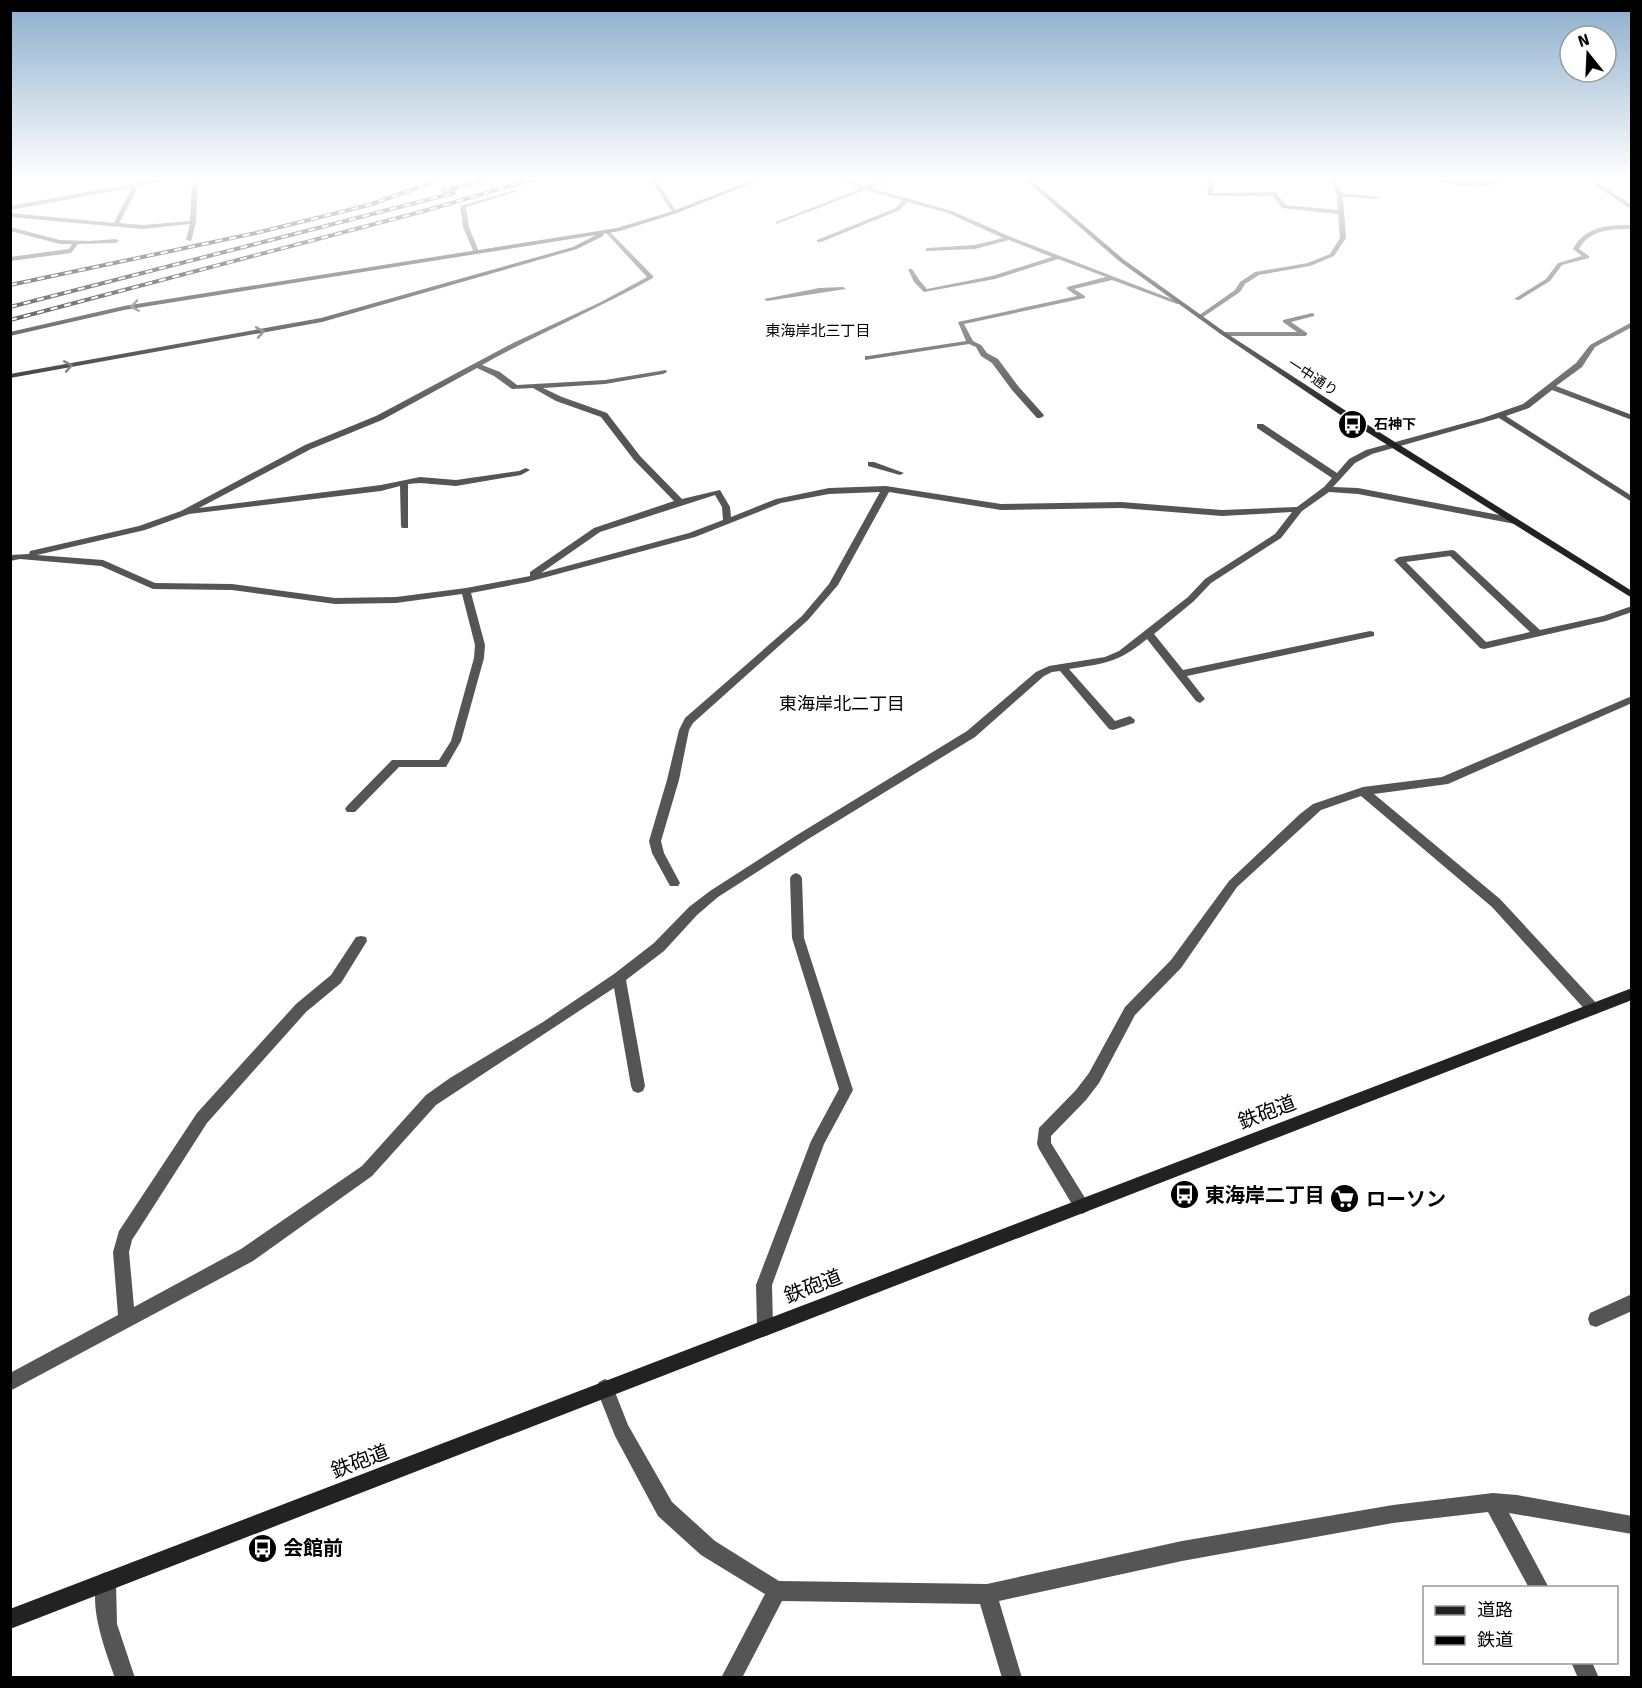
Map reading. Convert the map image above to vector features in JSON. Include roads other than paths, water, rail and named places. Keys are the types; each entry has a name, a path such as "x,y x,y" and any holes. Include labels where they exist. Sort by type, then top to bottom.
{"street":[{"path":"10,334 124,308 440,258"},
{"path":"10,376 322,320 541,258"},
{"path":"16,557 142,528 184,513 308,447 379,418 476,365 651,277 633,258"},
{"path":"910,270 926,291 993,278 1056,258"},
{"path":"1060,258 1179,303"},
{"name":"一中通り","path":"1120,258 1224,334 1632,595"},
{"path":"1200,317 1238,291 1242,283 1257,273 1278,272 1325,258"},
{"path":"1518,299 1548,280 1560,264 1584,258"},
{"path":"970,342 960,323 1083,297 1069,288 1111,278"},
{"path":"767,299 819,290 843,289"},
{"path":"1224,334 1305,334 1285,321 1312,315"},
{"path":"10,1383 247,1255 367,1171 431,1100 619,978 659,947 693,911 714,894 801,837 971,734 1030,681 1049,669 1112,658 1123,653 1191,599 1208,581 1278,537 1299,509 1327,489 1352,461 1393,444 1501,416 1526,406 1579,365 1592,346 1631,326"},
{"path":"868,358 970,342 979,346 984,354 995,361 1040,416"},
{"path":"476,365 515,387 605,382 663,372"},
{"path":"534,386 559,399 604,415 637,458 680,502"},
{"path":"1552,387 1630,415"},
{"path":"1501,416 1630,497"},
{"path":"1260,426 1338,478"},
{"path":"871,464 900,473"},
{"path":"184,513 381,488 404,482 465,482 526,470"},
{"path":"404,482 405,526"},
{"path":"16,557 103,563 153,586 232,587 335,601 396,600 466,591 525,580 652,547 779,501 829,491 886,489 1001,507 1121,505 1222,513 1299,509"},
{"path":"674,883 658,853 655,841 673,780 684,730 689,721 805,618 833,585 886,489"},
{"path":"1327,489 1358,491 1515,521"},
{"path":"525,580 597,530 680,502 717,492 726,507 727,521"},
{"path":"1538,633 1452,553 1399,560 1484,646 1606,618 1632,609"},
{"path":"351,809 396,763 441,764 456,741 479,658 480,645 466,591"},
{"path":"1148,633 1200,699"},
{"path":"1180,674 1370,634"},
{"path":"1062,667 1113,726 1130,720"},
{"path":"1082,1206 1044,1144 1044,1133 1081,1095 1094,1078 1130,1011 1176,964 1233,884 1304,816 1317,807 1363,791 1444,781 1632,699"},
{"path":"1363,791 1496,903 1593,1009"},
{"path":"765,1326 764,1285 818,1141 846,1090 798,938 796,878"},
{"path":"128,1320 121,1252 125,1237 201,1118 301,1008 336,979 361,941"},
{"path":"619,978 638,1086"},
{"name":"鉄砲道","path":"10,1619 765,1326 1630,996"},
{"path":"1596,1319 1632,1302"},
{"path":"605,1388 621,1430 665,1509 708,1548 777,1591 987,1594 1182,1551 1393,1514 1493,1502 1517,1504 1632,1525"},
{"path":"1493,1502 1539,1586"},
{"path":"106,1582 107,1624 125,1677"},
{"path":"730,1677 777,1591"},
{"path":"987,1594 1012,1677"}],"railway":[{"path":"10,285 139,258"},
{"path":"10,307 202,258"},
{"path":"10,320 246,258"}],"place":[{"name":"石神下","path":"1353,424"},
{"name":"東海岸二丁目","path":"1184,1195"},
{"name":"ローソン","path":"1345,1199"},
{"name":"会館前","path":"262,1548"}],"district":[{"name":"東海岸北三丁目","path":"818,331"},
{"name":"東海岸北二丁目","path":"842,704"}]}
